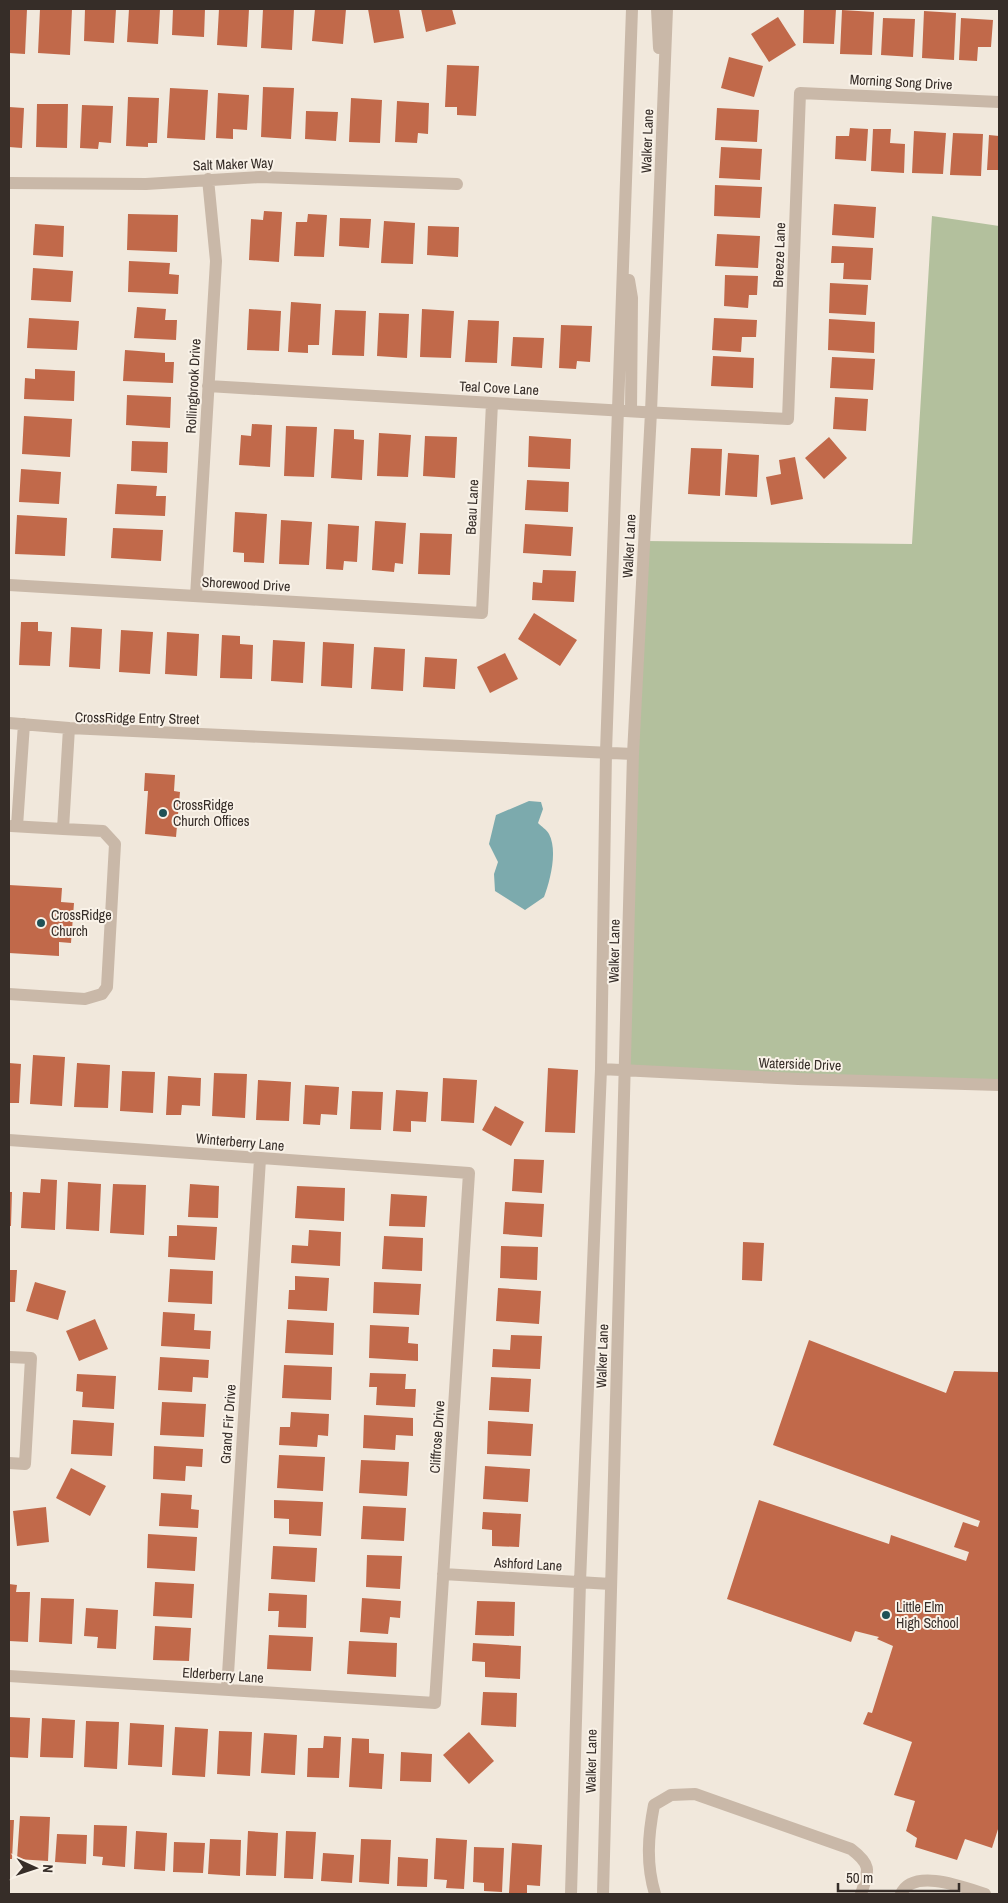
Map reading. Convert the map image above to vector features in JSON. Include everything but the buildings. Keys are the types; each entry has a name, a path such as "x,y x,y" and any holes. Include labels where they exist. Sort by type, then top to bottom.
{"street":[{"name":"Walker Lane","path":"603,1894 633,754 644,541 638,508 636,412 624,261 632,9"},
{"path":"657,9 657,37 664,78"},
{"name":"Walker Lane","path":"571,1894 580,1582 600,1069 606,752 664,78 667,9"},
{"name":"Morning Song Drive","path":"800,93 999,102"},
{"name":"Breeze Lane","path":"788,419 800,93"},
{"name":"Salt Maker Way","path":"9,183 146,184 260,176 457,184"},
{"name":"Rollingbrook Drive","path":"196,596 216,261 208,179"},
{"name":"Teal Cove Lane","path":"208,386 636,412 788,419"},
{"name":"Beau Lane","path":"482,613 492,403"},
{"name":"Shorewood Drive","path":"9,585 482,613"},
{"path":"9,723 69,728"},
{"path":"9,994 95,998 102,994 107,987 115,844 103,831 13,826 24,724"},
{"name":"CrossRidge Entry Street","path":"63,829 69,728 633,754"},
{"name":"Waterside Drive","path":"600,1069 798,1079 999,1085"},
{"name":"Winterberry Lane","path":"9,1140 121,1146 260,1160 469,1173"},
{"name":"Grand Fir Drive","path":"227,1690 260,1160"},
{"name":"Cliffrose Drive","path":"435,1703 469,1173"},
{"path":"9,1357 31,1358 26,1464 9,1463"},
{"name":"Ashford Lane","path":"443,1574 610,1584"},
{"name":"Elderberry Lane","path":"9,1676 435,1703"},
{"path":"656,1894 648,1857 654,1805 671,1795 695,1794 851,1849 864,1859 868,1873 861,1894"},
{"path":"901,1894 915,1883 932,1880 949,1882 984,1894"}],"green space":[{"path":"932,216 999,226 999,1082 626,1070 644,541 912,544"}],"water":[{"path":"529,801 541,802 543,809 538,823 549,834 552,841 553,857 551,875 544,897 525,910 495,891 494,874 498,862 489,844 496,815"}],"place":[{"name":"CrossRidge Church Offices","path":"163,813"},
{"name":"CrossRidge Church","path":"41,923"},
{"name":"Little Elm High School","path":"886,1615"}]}
